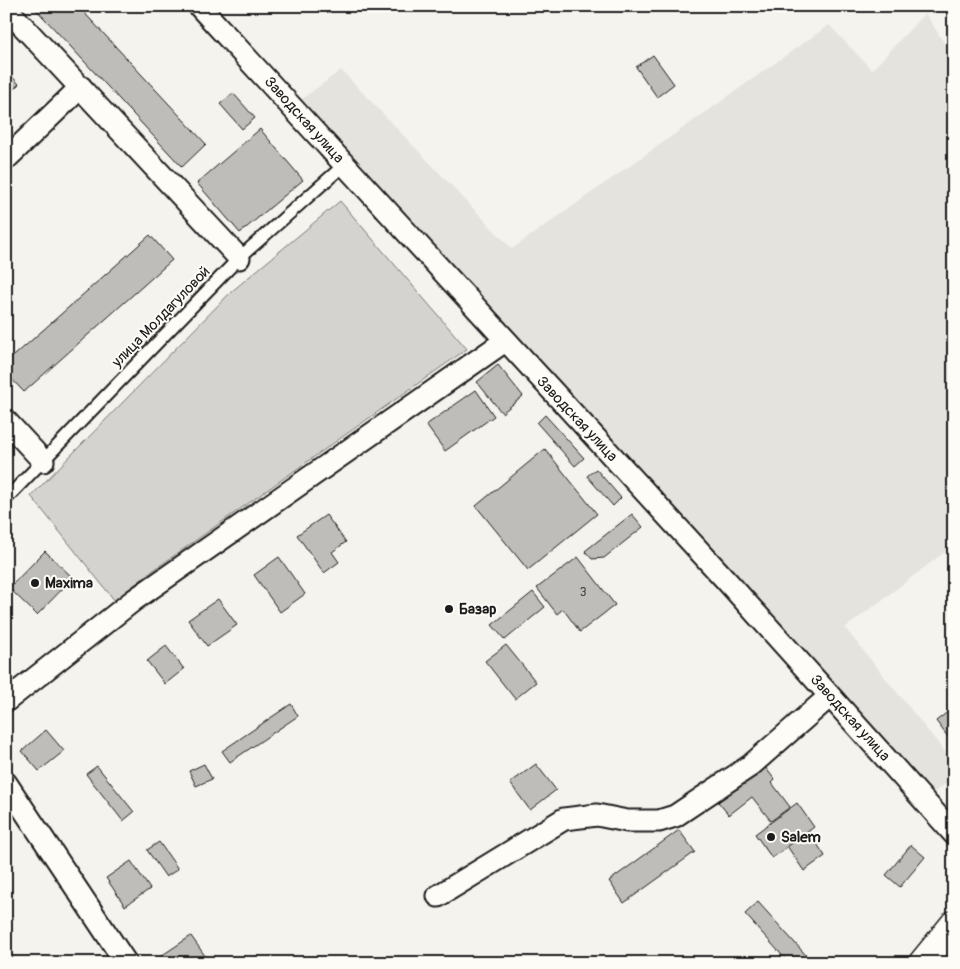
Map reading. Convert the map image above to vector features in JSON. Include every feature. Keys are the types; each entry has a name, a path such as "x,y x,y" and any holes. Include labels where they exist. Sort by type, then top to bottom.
{"main road":[{"path":"924,963 954,925"}],"street":[{"name":"Заводская улица","path":"199,6 952,829"},
{"path":"6,8 82,87 239,258"},
{"path":"6,159 82,87"},
{"path":"6,701 134,600 505,341"},
{"path":"6,421 43,461"},
{"path":"438,896 564,819 597,815 627,821 660,821 675,816 750,766 830,696"},
{"path":"6,783 126,963"}],"lane":[{"name":"улица Молдагуловой","path":"6,499 239,258 344,165"}],"shaded area":[{"path":"925,13 954,58 954,545 845,628 954,763 954,778 933,793 302,99 341,70 512,249 829,25 872,70"},
{"path":"340,201 467,349 148,574 115,601 31,496 231,292"}],"building":[{"path":"33,6 78,6 206,144 182,167"},
{"path":"653,55 674,84 657,97 636,67"},
{"path":"6,70 19,84 6,96"},
{"path":"233,93 255,118 242,129 220,104"},
{"path":"260,129 303,180 240,233 197,183"},
{"path":"150,235 172,260 24,392 6,373 6,363"},
{"path":"498,365 523,396 502,413 477,382"},
{"path":"476,390 494,416 445,451 426,425"},
{"path":"545,415 584,458 575,466 537,423"},
{"path":"545,449 597,514 528,570 476,506"},
{"path":"596,469 621,498 613,506 587,476"},
{"path":"632,514 643,527 604,558 592,559 585,551"},
{"path":"326,515 346,542 332,552 339,562 324,573 297,535"},
{"path":"45,551 73,578 37,615 9,588"},
{"path":"279,557 305,594 280,612 254,575"},
{"path":"578,557 615,605 580,632 563,609 557,614 537,588"},
{"path":"533,592 545,607 505,640 492,625"},
{"path":"218,599 237,625 207,646 188,620"},
{"path":"506,645 536,682 515,699 485,661"},
{"path":"166,646 184,669 165,684 147,661"},
{"path":"291,704 298,716 230,762 222,751"},
{"path":"954,707 954,745 936,721"},
{"path":"46,730 64,751 39,771 22,751"},
{"path":"204,764 212,779 196,786 189,771"},
{"path":"536,764 556,790 530,810 510,783"},
{"path":"97,766 134,812 123,821 86,774"},
{"path":"765,767 775,780 772,783 790,807 771,821 752,797 729,815 718,802"},
{"path":"797,803 814,827 772,858 755,834"},
{"path":"679,830 695,852 624,903 609,881"},
{"path":"809,832 825,856 804,871 787,846"},
{"path":"159,842 178,869 166,877 147,850"},
{"path":"911,845 925,857 900,887 886,875"},
{"path":"131,861 150,889 125,906 106,878"},
{"path":"758,902 813,963 789,963 745,914"},
{"path":"191,936 210,963 166,963 161,956"}],"place":[{"name":"Maxima","path":"35,583"},
{"name":"Базар","path":"449,609"},
{"name":"Salem","path":"771,837"}]}
